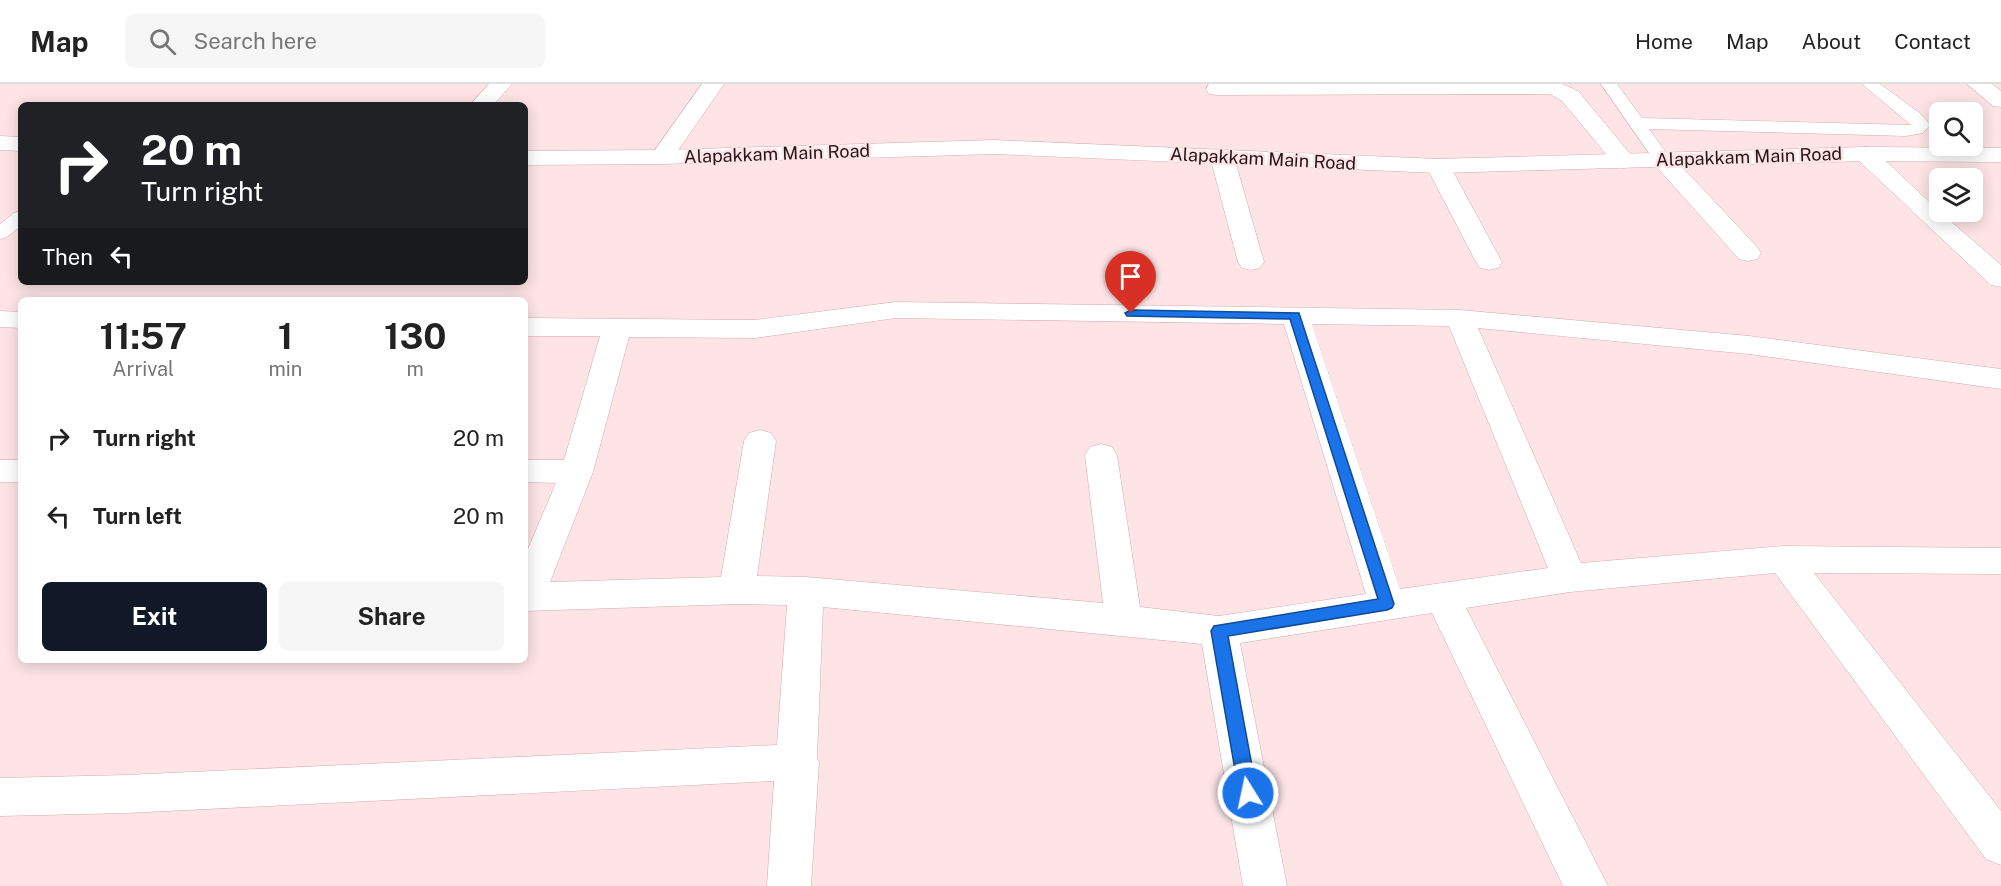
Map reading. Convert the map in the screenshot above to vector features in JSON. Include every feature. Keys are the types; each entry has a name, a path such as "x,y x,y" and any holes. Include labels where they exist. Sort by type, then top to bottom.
{"street":[{"path":"484,102 501,84"},
{"path":"662,157 713,84"},
{"path":"1978,84 2001,101"},
{"path":"1217,89 1553,88 1570,96 1624,161"},
{"path":"0,143 18,144"},
{"name":"Alapakkam Main Road","path":"528,158 662,157 994,147 1438,166 1865,154 2001,155"},
{"path":"1865,154 2001,279"},
{"path":"1222,157 1251,262"},
{"path":"1662,159 1748,253"},
{"path":"1438,166 1489,262"},
{"path":"528,327 755,329 896,310 1460,318 1749,345 2001,379"},
{"path":"1295,315 1387,604"},
{"path":"1460,318 1570,578"},
{"path":"0,320 18,320"},
{"path":"528,590 577,471 616,328"},
{"path":"737,590 760,441"},
{"path":"1101,455 1123,620"},
{"path":"0,471 18,471"},
{"path":"528,471 577,471"},
{"path":"1784,559 2001,845"},
{"path":"528,597 737,590 806,591 1219,631 1570,578 1784,559 2001,561"},
{"path":"789,886 798,762 806,591"},
{"path":"1443,598 1586,886"},
{"path":"1219,631 1264,886"},
{"path":"0,797 126,794 798,762"}],"lane":[{"path":"1609,84 1662,159"},
{"path":"1636,123 1906,131 1917,129 1921,125 1870,84"},
{"path":"0,233 18,219"}],"route":[{"path":"1131,313 1295,315 1387,604 1219,631 1248,793"}]}
